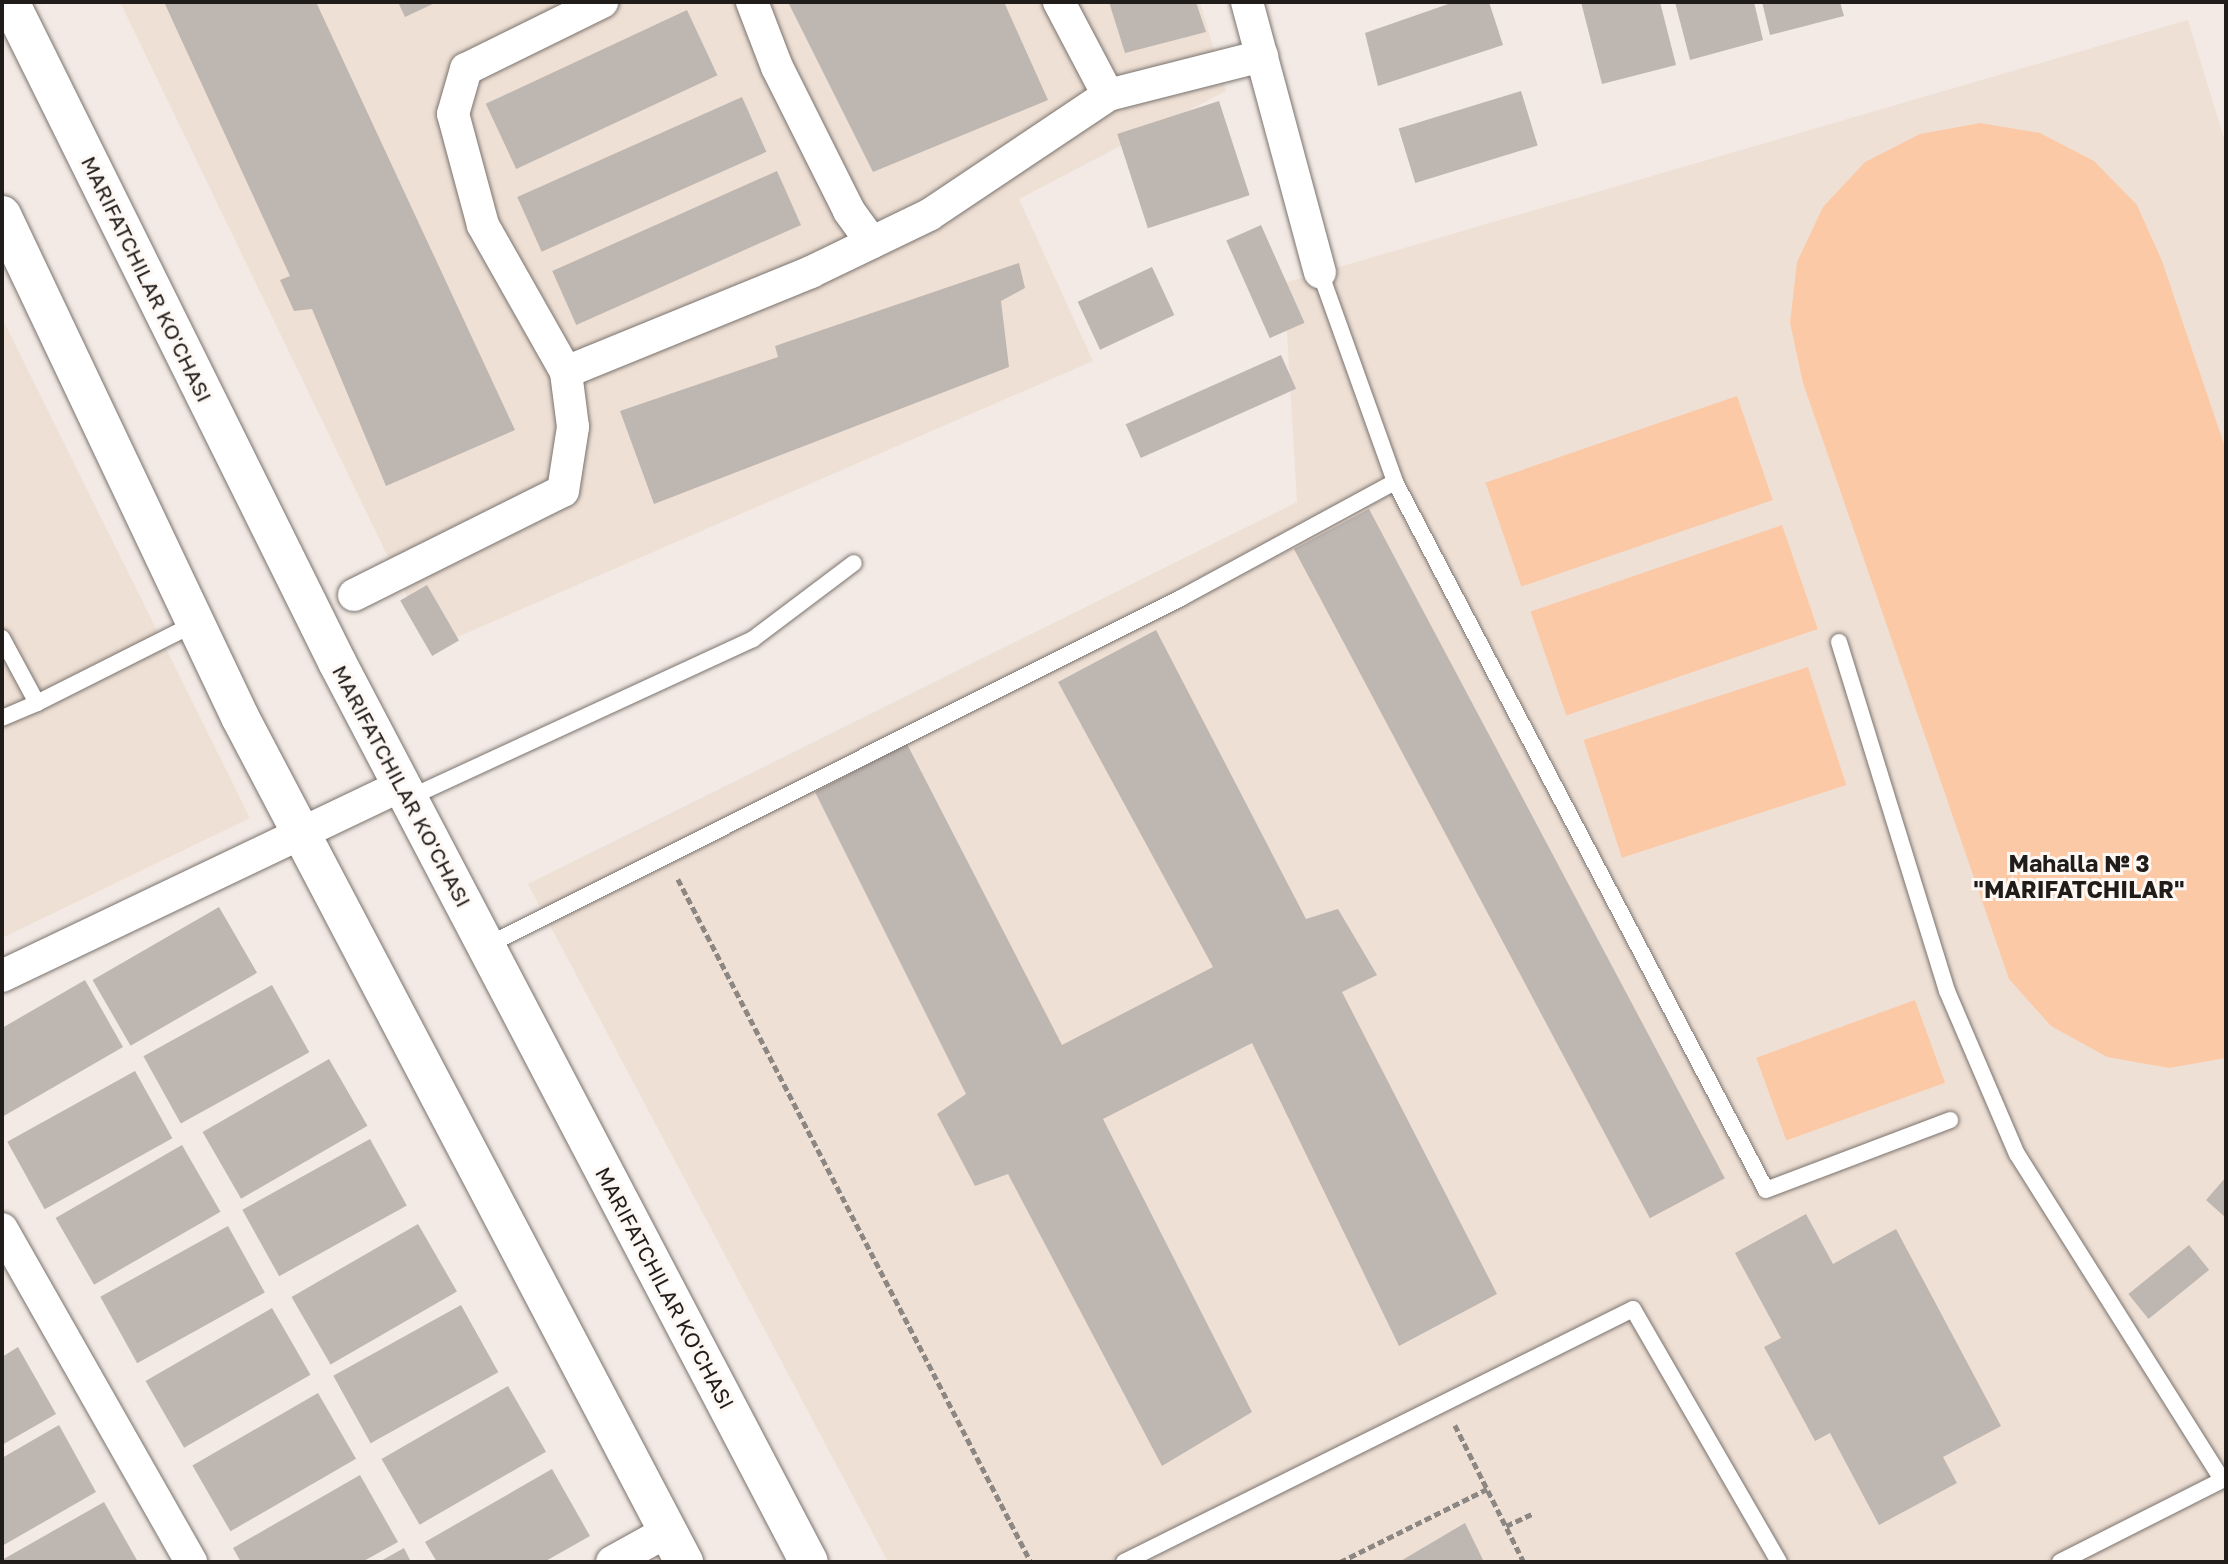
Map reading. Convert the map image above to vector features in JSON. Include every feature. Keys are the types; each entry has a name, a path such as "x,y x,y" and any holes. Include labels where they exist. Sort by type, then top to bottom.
{"street":[{"name":"MARIFATCHILAR KO'CHASI","path":"10,2 405,792 809,1562"},
{"path":"354,595 563,491 573,427 566,372 484,225 453,114 466,69 603,2"},
{"path":"752,2 783,79 849,211 872,243"},
{"path":"1059,2 1108,95"},
{"path":"1247,2 1320,272"},
{"path":"566,372 872,243 929,215 1108,95 1262,56"},
{"path":"2,215 196,623 300,832 676,1547 612,1562"},
{"path":"2,976 300,832 405,792"},
{"path":"2,1229 191,1562"}],"lane":[{"path":"1320,272 1395,482 1766,1190 1950,1121"},
{"path":"486,946 1181,598 1395,482"},
{"path":"405,792 753,639 854,563"},
{"path":"2,718 196,623"},
{"path":"2,638 37,703"},
{"path":"1839,642 1947,991 2017,1154 2224,1478 2060,1562"},
{"path":"1124,1562 1633,1309 1779,1562"}],"path":[{"path":"666,856 1031,1562"},
{"path":"1444,1403 1524,1562"},
{"path":"1340,1562 1488,1489"},
{"path":"1506,1526 1532,1514"}],"shaded area":[{"path":"120,2 1200,2 1226,91 1019,199 1093,361 432,648"},
{"path":"2188,20 2226,145 2226,1562 888,1562 528,884 1297,502 1284,283"},
{"path":"1980,123 2040,133 2094,161 2137,205 2162,261 2226,450 2226,1058 2169,1068 2107,1057 2051,1026 2009,979 1803,383 1790,323 1797,262 1823,207 1865,162 1920,134"},
{"path":"2,318 250,818 2,938"},
{"path":"1737,396 1773,500 1521,587 1485,483"},
{"path":"1782,525 1818,629 1566,716 1530,612"},
{"path":"1808,667 1846,785 1622,858 1584,740"},
{"path":"1915,1000 1945,1083 1786,1140 1756,1058"}],"building":[{"path":"164,2 316,2 515,430 386,486 312,309 294,311 280,280 290,276"},
{"path":"398,2 437,2 405,17"},
{"path":"788,2 1004,2 1048,100 873,172"},
{"path":"1109,2 1196,2 1206,32 1125,53"},
{"path":"1454,2 1489,2 1503,45 1378,86 1365,33"},
{"path":"1581,2 1660,2 1676,65 1602,84"},
{"path":"1675,2 1754,2 1763,40 1690,60"},
{"path":"1762,2 1840,2 1844,16 1770,35"},
{"path":"687,10 717,75 516,169 486,104"},
{"path":"1521,91 1538,146 1415,183 1399,128"},
{"path":"742,97 766,152 542,252 517,197"},
{"path":"1219,101 1250,195 1148,228 1117,134"},
{"path":"777,171 801,225 576,325 552,271"},
{"path":"1261,225 1305,323 1270,338 1226,240"},
{"path":"1019,263 1025,288 1001,301 1009,367 654,504 620,411 778,357 775,346"},
{"path":"1152,267 1174,315 1100,350 1078,302"},
{"path":"1281,355 1296,389 1141,458 1126,424"},
{"path":"1369,509 1725,1178 1650,1218 1294,549"},
{"path":"427,585 459,640 432,656 400,600"},
{"path":"1156,630 1306,919 1338,909 1377,975 1342,992 1497,1294 1399,1346 1252,1043 1103,1119 1252,1412 1162,1466 1008,1174 975,1186 937,1114 966,1094 815,792 907,744 1062,1045 1213,967 1058,682"},
{"path":"219,907 257,973 131,1046 93,980"},
{"path":"85,980 123,1047 2,1117 2,1028"},
{"path":"272,985 309,1052 181,1124 143,1056"},
{"path":"329,1059 368,1126 241,1199 203,1132"},
{"path":"135,1071 172,1138 45,1209 7,1142"},
{"path":"370,1139 407,1205 279,1276 242,1210"},
{"path":"182,1145 220,1212 94,1285 56,1218"},
{"path":"2226,1177 2226,1218 2206,1200"},
{"path":"1806,1214 1833,1264 1896,1229 2001,1426 1943,1457 1957,1483 1879,1525 1830,1433 1815,1441 1764,1347 1781,1338 1735,1253"},
{"path":"418,1224 457,1292 331,1365 292,1297"},
{"path":"228,1226 265,1292 137,1363 100,1297"},
{"path":"2189,1245 2209,1270 2149,1319 2128,1294"},
{"path":"461,1305 498,1372 371,1443 333,1376"},
{"path":"272,1308 310,1375 184,1448 146,1381"},
{"path":"18,1347 56,1414 2,1445 2,1357"},
{"path":"508,1386 546,1452 420,1525 382,1459"},
{"path":"318,1393 356,1459 230,1531 192,1466"},
{"path":"59,1425 96,1492 2,1546 2,1458"},
{"path":"552,1469 590,1536 544,1562 437,1562 425,1542"},
{"path":"360,1475 398,1542 362,1562 241,1562 233,1548"},
{"path":"104,1502 138,1562 2,1562 2,1560"},
{"path":"1465,1523 1484,1562 1399,1562"},
{"path":"404,1548 411,1562 379,1562"}],"district":[{"name":"Mahalla № 3 \"MARIFATCHILAR\"","path":"2079,876"}]}
